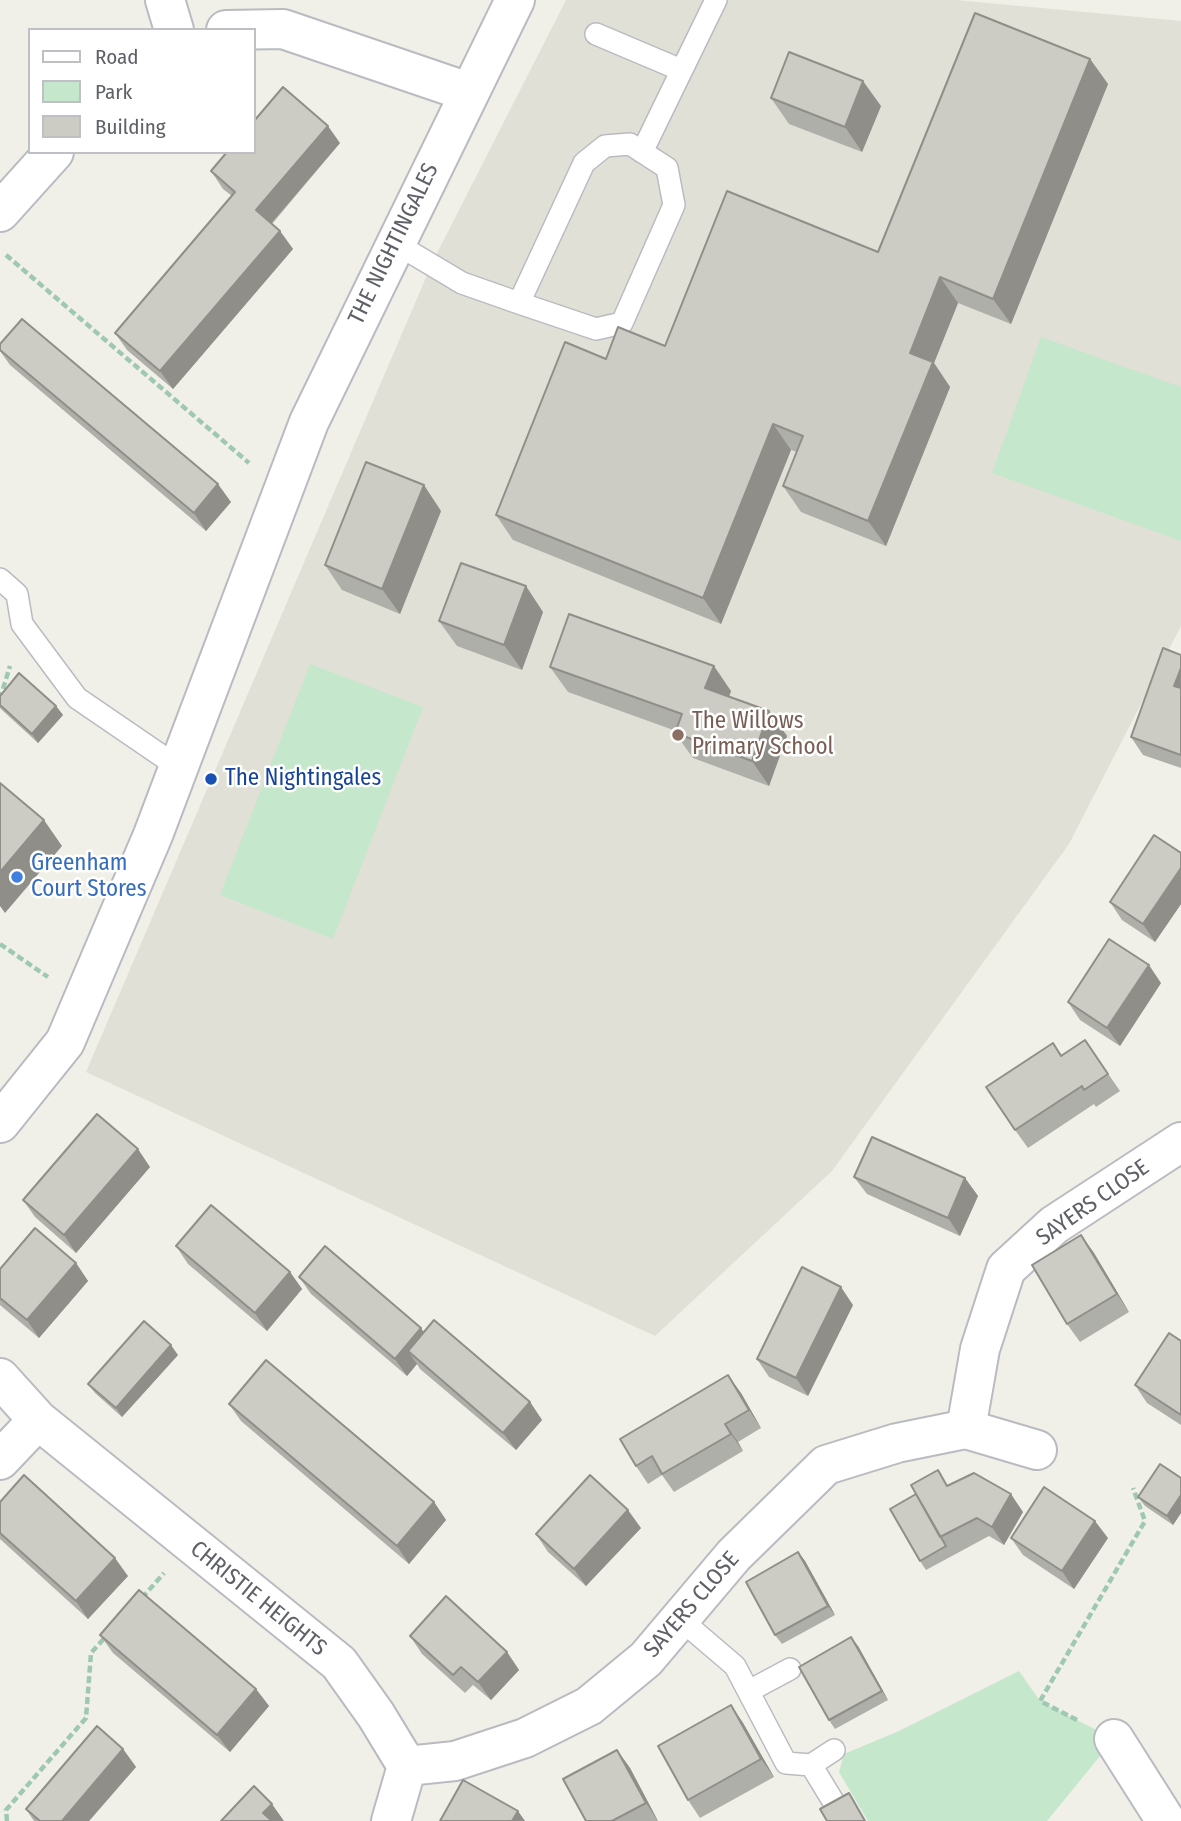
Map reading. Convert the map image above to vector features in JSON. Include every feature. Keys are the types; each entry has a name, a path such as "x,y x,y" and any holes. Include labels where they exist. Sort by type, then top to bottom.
{"street":[{"path":"165,0 173,28"},
{"name":"THE NIGHTINGALES","path":"0,1123 65,1042 178,767 309,422 515,0"},
{"path":"256,29 283,29 468,92"},
{"path":"0,212 52,154"},
{"name":"SAYERS CLOSE","path":"966,1429 980,1349 1006,1269 1054,1225 1181,1142"},
{"name":"CHRISTIE HEIGHTS","path":"0,1378 38,1420 339,1663 376,1715 407,1766"},
{"path":"0,1461 38,1420"},
{"name":"SAYERS CLOSE","path":"407,1766 455,1760 513,1742 589,1706 646,1659 734,1555 826,1465 897,1443 966,1429 1037,1450"},
{"path":"1114,1739 1166,1821"},
{"path":"391,1821 407,1766"}],"lane":[{"path":"642,152 716,0"},
{"path":"596,34 681,70"},
{"path":"395,243 462,283 519,303 596,329 622,323 674,205 667,168 630,145 605,146 584,163 519,303"},
{"path":"0,579 17,594 22,624 77,698 178,767"},
{"path":"680,1619 735,1666 786,1762 811,1765 834,1749"},
{"path":"749,1691 790,1669"},
{"path":"811,1765 833,1801"}],"path":[{"path":"0,250 281,490"},
{"path":"0,944 83,1000"},
{"path":"1040,1701 1145,1521 1133,1488"},
{"path":"136,1603 191,1544"},
{"path":"7,1821 6,1810 86,1717 91,1653 109,1633"}],"shaded area":[{"name":"The Willows Primary School","path":"566,0 956,0 1181,21 1181,626 1069,844 832,1171 655,1336 86,1072 433,261"}],"green space":[{"path":"1041,337 1181,387 1181,541 992,473"},
{"path":"310,664 423,707 333,939 220,895"},
{"path":"1019,1671 1040,1701 1114,1739 1047,1821 868,1821 839,1772 844,1754 899,1731"}],"building":[{"path":"975,13 1090,59 993,299 940,277 910,353 933,362 868,521 783,486 803,436 773,424 703,598 496,515 565,342 606,359 618,327 665,346 727,191 878,252"},
{"path":"789,52 863,81 845,127 771,98"},
{"path":"283,87 328,126 256,210 280,231 160,371 115,333 235,192 211,171 225,154 256,154 256,119"},
{"path":"22,319 218,484 194,513 0,350 0,344"},
{"path":"366,462 424,485 382,589 325,565"},
{"path":"461,563 526,586 504,645 439,621"},
{"path":"569,614 714,666 705,688 769,711 752,761 675,733 682,714 550,667"},
{"path":"1163,648 1181,655 1181,668 1174,686 1181,688 1181,755 1131,737"},
{"path":"19,673 56,706 32,734 0,705 0,696"},
{"path":"0,783 44,820 0,872"},
{"path":"1154,835 1181,853 1181,868 1143,924 1110,902"},
{"path":"1109,939 1149,965 1107,1028 1068,1002"},
{"path":"1085,1040 1108,1074 1084,1090 1082,1086 1015,1130 986,1087 1053,1043 1061,1056"},
{"path":"97,1114 138,1149 64,1235 23,1200"},
{"path":"872,1137 965,1178 948,1218 854,1177"},
{"path":"211,1205 290,1272 255,1313 176,1246"},
{"path":"35,1228 76,1263 27,1320 0,1298 0,1269"},
{"path":"1081,1235 1117,1294 1067,1324 1032,1265"},
{"path":"325,1246 421,1328 395,1359 299,1277"},
{"path":"802,1267 841,1287 796,1378 757,1359"},
{"path":"434,1320 530,1402 503,1433 408,1351"},
{"path":"144,1321 171,1345 116,1408 88,1384"},
{"path":"1169,1333 1181,1341 1181,1415 1135,1385"},
{"path":"266,1360 434,1502 397,1546 229,1404"},
{"path":"728,1375 749,1410 725,1424 731,1434 662,1474 652,1456 636,1466 620,1439"},
{"path":"1160,1464 1181,1478 1181,1495 1167,1516 1138,1497"},
{"path":"938,1470 947,1486 974,1473 1011,1494 992,1527 977,1518 940,1537 911,1485"},
{"path":"24,1475 115,1558 76,1601 0,1533 0,1502"},
{"path":"590,1475 628,1510 574,1569 536,1534"},
{"path":"1044,1487 1095,1521 1062,1571 1011,1538"},
{"path":"916,1494 946,1546 920,1561 890,1509"},
{"path":"798,1552 828,1606 775,1635 746,1582"},
{"path":"139,1590 256,1689 217,1735 100,1635"},
{"path":"446,1596 507,1652 478,1682 461,1667 453,1675 410,1636"},
{"path":"851,1637 882,1691 829,1720 799,1667"},
{"path":"731,1705 761,1759 688,1800 658,1746"},
{"path":"97,1726 123,1749 62,1821 40,1821 26,1809"},
{"path":"617,1750 646,1803 612,1821 586,1821 563,1779"},
{"path":"463,1780 518,1811 512,1821 440,1821"},
{"path":"254,1786 272,1804 263,1813 272,1821 221,1821"},
{"path":"849,1793 865,1821 827,1821 820,1809"}],"place":[{"name":"The Willows Primary School","path":"678,735"},
{"name":"The Nightingales","path":"211,779"},
{"name":"Greenham Court Stores","path":"17,877"}]}
